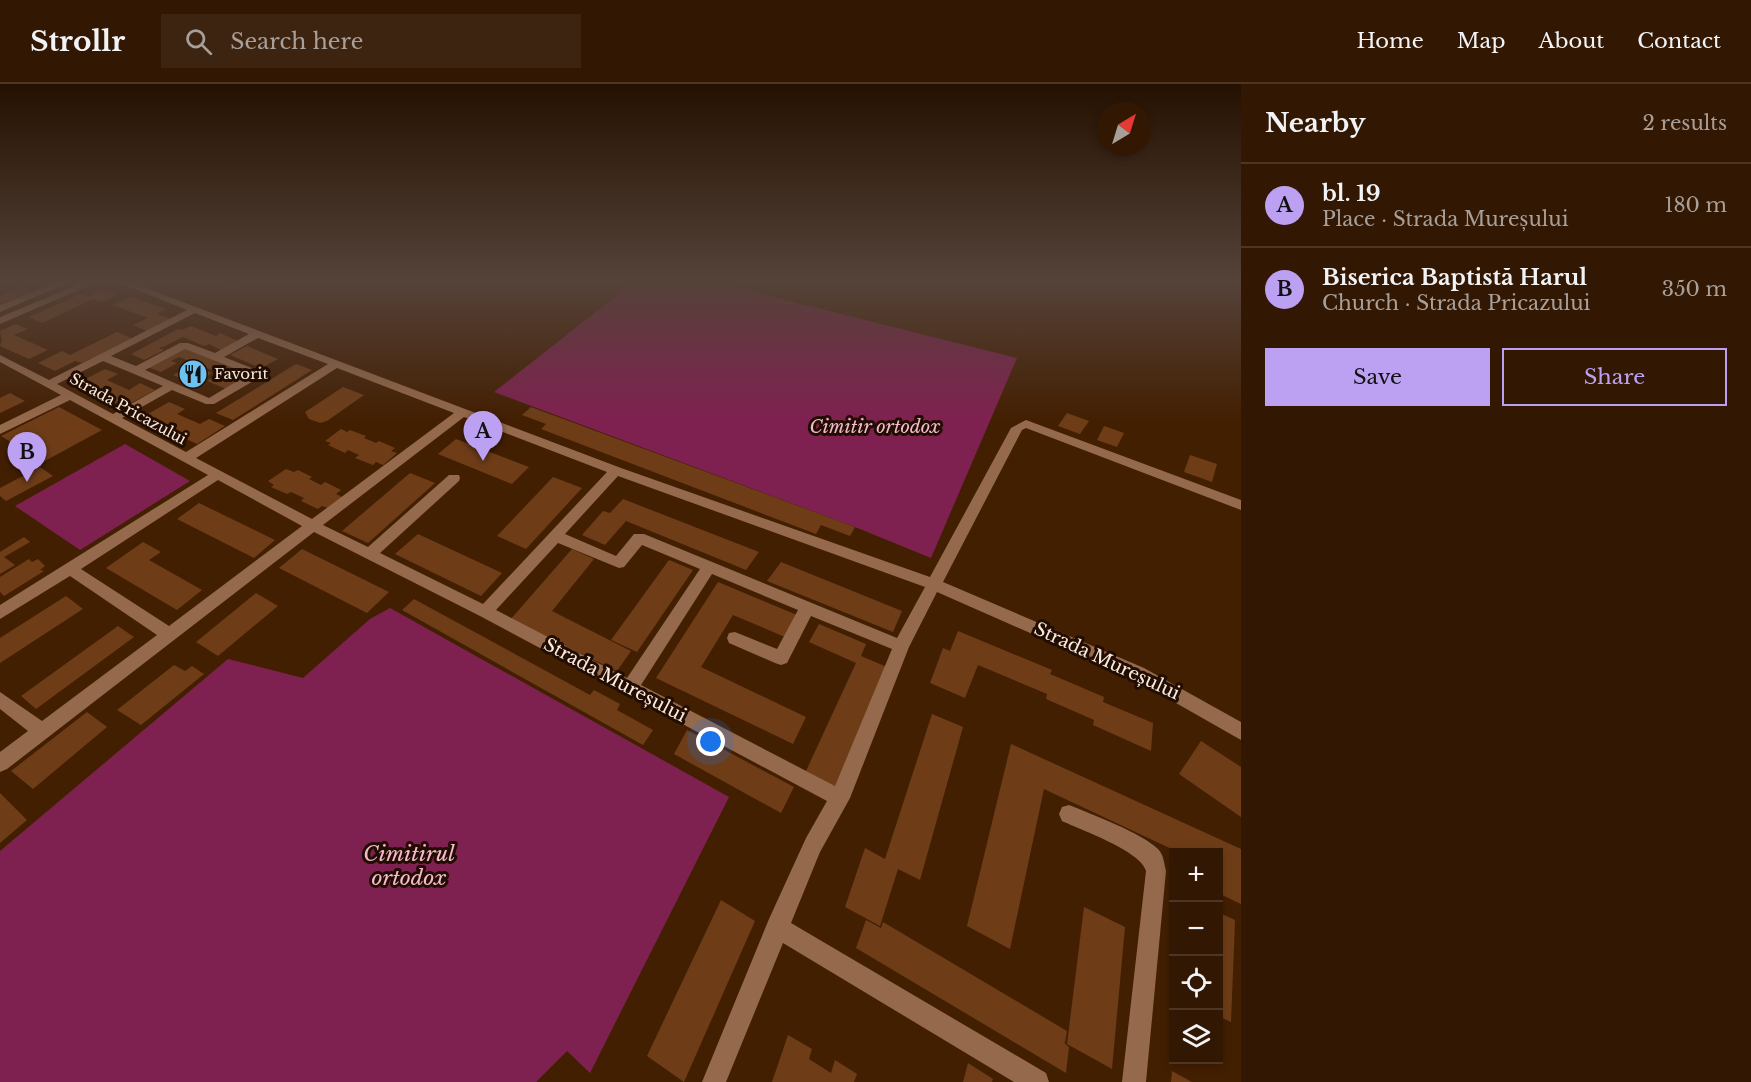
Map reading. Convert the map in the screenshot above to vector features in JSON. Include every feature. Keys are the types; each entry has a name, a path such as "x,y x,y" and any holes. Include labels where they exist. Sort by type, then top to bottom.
{"street":[{"name":"Strada Pricazului","path":"51,383 160,328"},
{"path":"240,328 336,364"},
{"path":"216,357 257,334"},
{"path":"104,357 210,402 258,374 184,345 137,370"},
{"name":"Strada Pricazului","path":"0,358 51,383 186,458 336,364"},
{"name":"Strada Mureșului","path":"336,364 616,471 935,585 1138,673 1208,711 1241,732"},
{"path":"114,418 171,386"},
{"path":"0,430 71,395"},
{"path":"0,763 463,412"},
{"path":"714,1082 813,845 840,798 901,646 997,463 1021,424 1241,505"},
{"name":"Strada Mureșului","path":"186,458 840,798"},
{"path":"485,612 616,471"},
{"path":"0,613 217,475"},
{"path":"369,555 454,478"},
{"path":"556,536 619,562 639,537 901,646"},
{"path":"630,688 709,567"},
{"path":"70,569 169,634"},
{"path":"735,638 781,658 808,607"},
{"path":"0,699 42,731"},
{"path":"1069,814 1141,848 1153,858 1156,871 1134,1082"},
{"path":"777,927 1037,1082"}],"green space":[{"name":"Cimitir ortodox","path":"576,328 895,328 1017,358 931,558 855,527 494,392"},
{"path":"125,444 190,481 80,550 15,506"},
{"name":"Cimitirul ortodox","path":"390,608 729,797 590,1073 567,1051 536,1082 0,1082 0,851 228,659 303,678 370,619"}],"building":[{"path":"8,328 25,328 28,329 14,335 48,350 29,359 0,346 2,341 0,331"},
{"path":"139,328 154,328 147,331"},
{"path":"195,328 216,336 220,333 238,341 221,350 183,337 163,347 158,347 164,350 144,360 131,354 178,329"},
{"path":"117,332 132,338 82,363 75,361 55,371 38,363 62,351 70,355"},
{"path":"247,346 278,359 261,368 230,355"},
{"path":"183,347 251,374 226,389 207,381 215,376 222,379 227,376 179,357 171,361 177,363 161,372 147,367"},
{"path":"296,364 312,370 233,420 216,413"},
{"name":"Favorit","path":"192,365 212,373 193,384 173,375"},
{"path":"105,369 118,374 107,380 129,390 140,383 155,390 124,407 74,385"},
{"path":"343,387 364,395 327,421 320,423 309,419 305,412"},
{"path":"10,393 25,401 0,413 0,398"},
{"path":"169,402 185,409 177,414 200,424 209,419 225,426 197,444 141,418"},
{"path":"59,407 102,430 43,462 1,436"},
{"path":"531,407 855,527 850,536 821,525 816,534 541,429 546,424 522,415"},
{"path":"1067,413 1089,421 1080,434 1058,426"},
{"path":"1104,426 1124,433 1117,447 1097,440"},
{"path":"341,429 366,436 364,438 376,443 379,441 395,448 391,451 397,453 383,465 376,462 373,465 355,458 359,455 348,450 345,453 328,445 331,443 325,441"},
{"path":"456,439 529,467 512,484 438,454"},
{"path":"1190,455 1217,464 1212,482 1184,472"},
{"path":"40,467 53,476 6,501 0,496 0,488"},
{"path":"286,469 294,472 298,470 321,485 325,482 341,490 336,494 342,497 328,508 322,506 318,509 301,501 304,498 271,487 274,485 268,481"},
{"path":"410,473 435,483 368,543 342,531"},
{"path":"553,477 582,488 526,549 497,536"},
{"path":"623,499 759,552 746,570 626,521 605,545 582,535 603,511 610,513"},
{"path":"199,503 275,540 254,558 177,519"},
{"path":"418,534 502,573 481,596 395,554"},
{"path":"24,537 30,542 4,557 15,565 0,574 0,552"},
{"path":"143,542 161,552 149,560 202,590 177,610 106,568"},
{"path":"302,549 389,592 367,613 279,568"},
{"path":"572,549 594,559 552,611 631,651 617,671 510,620"},
{"path":"29,559 32,562 38,559 45,566 40,570 44,571 4,596 0,592 0,577"},
{"path":"669,560 693,570 637,652 611,640"},
{"path":"781,562 902,611 893,632 767,581"},
{"path":"718,582 797,615 785,637 733,615 701,667 806,717 793,744 656,678"},
{"path":"256,593 278,606 218,656 196,642"},
{"path":"66,596 83,609 0,663 0,638"},
{"path":"414,599 590,695 594,690 620,704 617,710 653,730 643,745 402,610"},
{"path":"819,624 866,644 861,656 887,667 836,787 806,771 856,663 809,642"},
{"path":"118,626 134,637 36,709 21,696"},
{"path":"958,631 1052,670 1050,674 1104,697 1103,702 1153,723 1151,751 1093,725 1094,720 1046,699 1047,694 978,665 965,698 930,683 943,648 950,651"},
{"path":"174,665 185,671 192,666 204,674 141,725 117,710"},
{"path":"87,712 107,727 33,789 11,771"},
{"path":"932,714 963,727 920,880 898,869 880,926 845,907 865,848 885,859"},
{"path":"687,730 794,787 781,813 674,754"},
{"path":"1201,741 1241,767 1241,817 1179,774"},
{"path":"1011,744 1241,849 1241,904 1223,895 1223,848 1169,848 1044,789 1010,949 967,926"},
{"path":"0,793 27,820 0,843"},
{"path":"721,900 755,921 684,1082 647,1056"},
{"path":"1084,907 1125,927 1112,1069 1067,1044"},
{"path":"1223,914 1235,920 1231,1022 1223,1018"},
{"path":"866,920 881,928 883,922 1067,1031 1065,1043 1062,1041 1069,1047 1066,1073 856,948"},
{"path":"788,1035 812,1049 809,1059 831,1073 835,1060 857,1074 854,1082 772,1082"},
{"path":"968,1063 993,1079 992,1082 963,1082"},
{"path":"1172,1071 1192,1082 1171,1082"}],"place":[{"name":"Favorit","path":"193,374"},
{"name":"bl. 19","path":"483,461"},
{"name":"Biserica Baptistă Harul","path":"27,482"}]}
